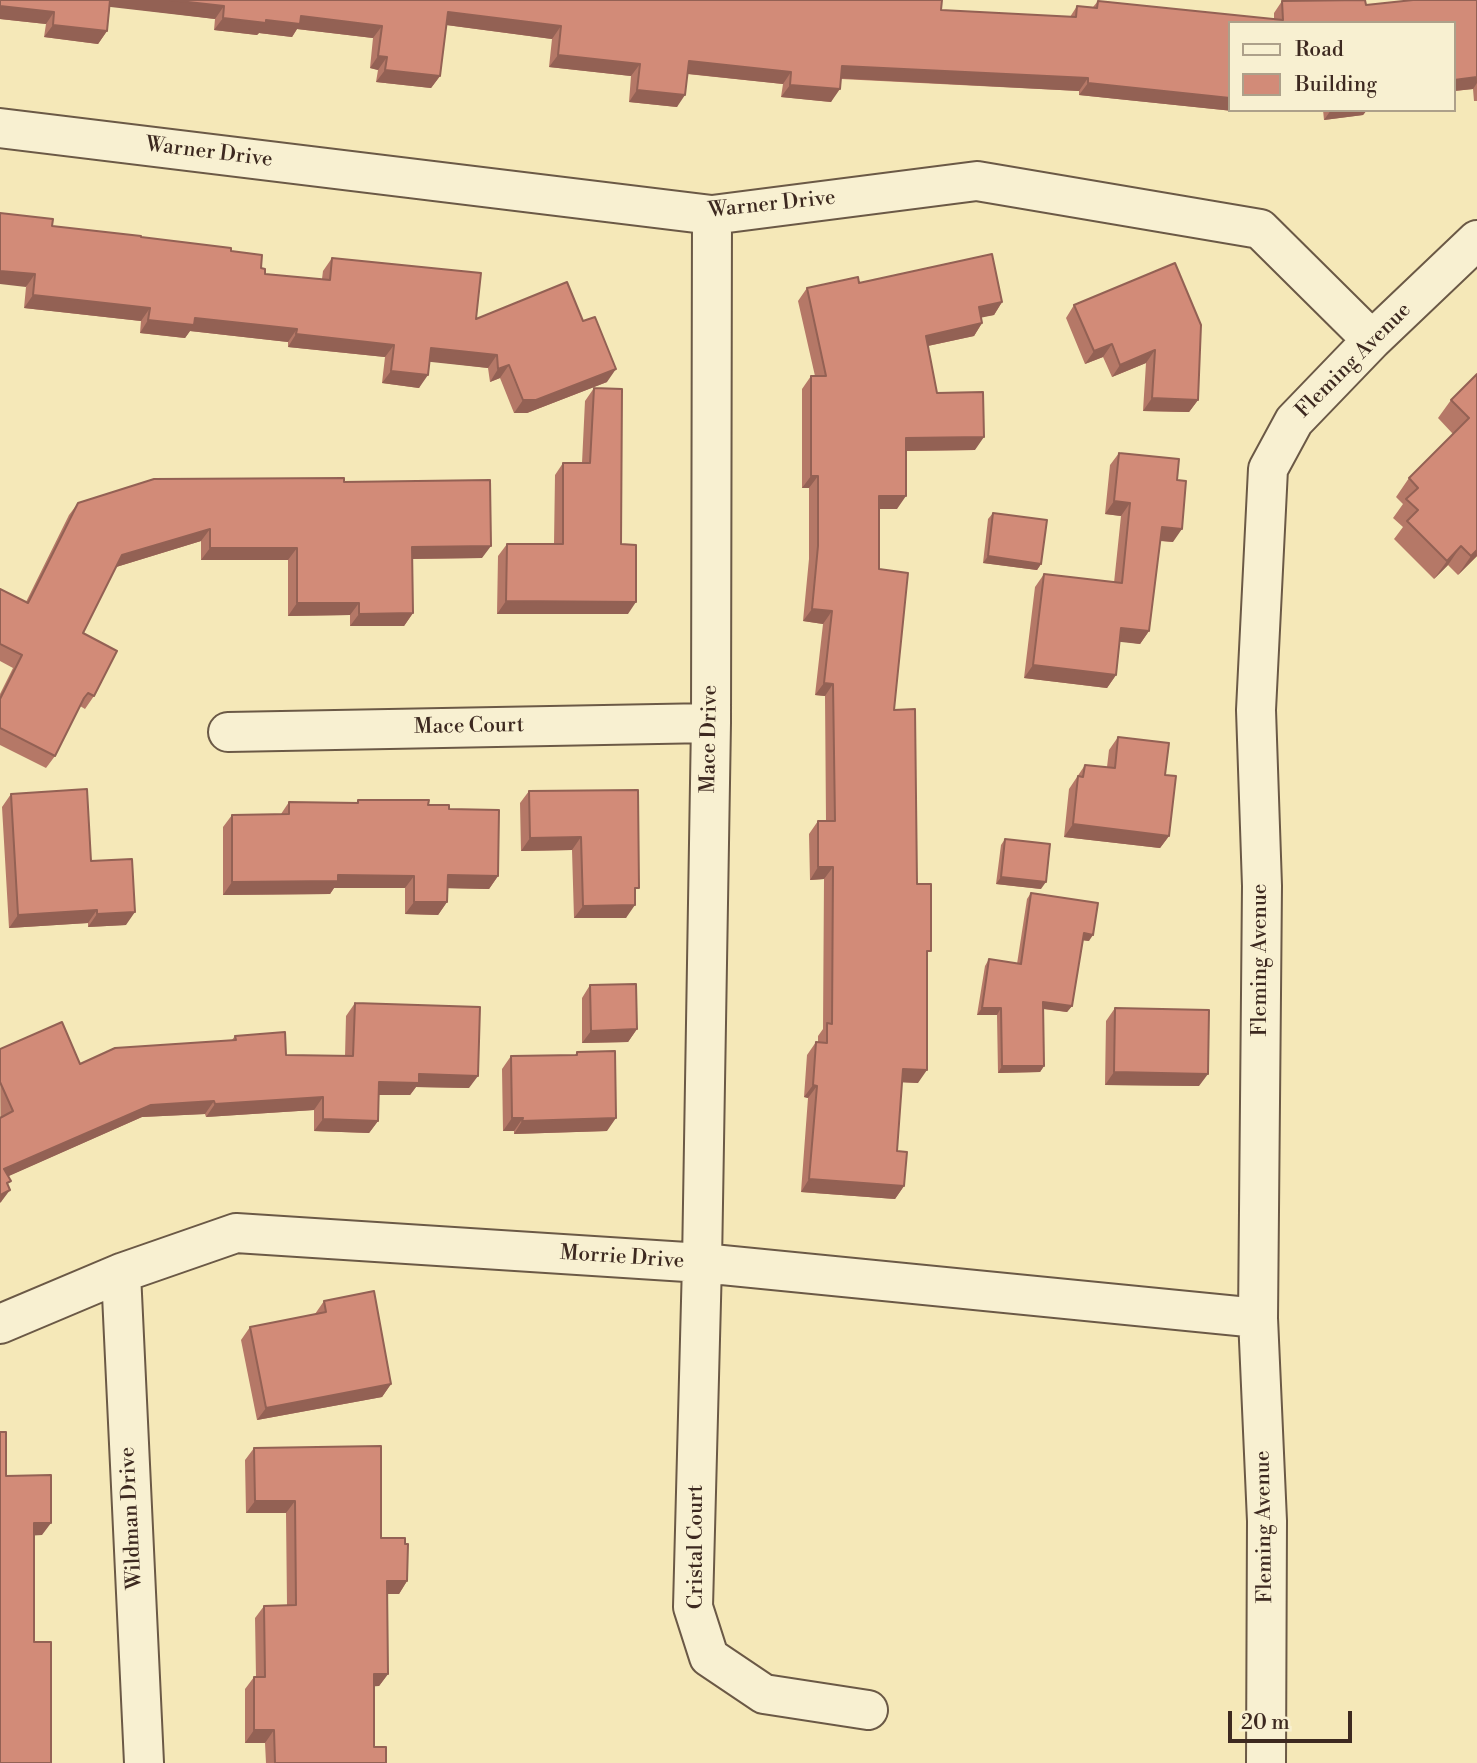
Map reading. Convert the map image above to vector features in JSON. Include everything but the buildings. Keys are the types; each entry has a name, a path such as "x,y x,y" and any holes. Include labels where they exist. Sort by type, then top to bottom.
{"street":[{"name":"Warner Drive","path":"0,128 712,215 977,181 1260,229 1372,340"},
{"name":"Mace Drive","path":"702,1263 711,723 712,215"},
{"name":"Fleming Avenue","path":"1266,1763 1267,1521 1258,1318 1262,886 1256,709 1268,469 1294,421 1372,340 1477,240"},
{"name":"Mace Court","path":"228,732 711,723"},
{"name":"Morrie Drive","path":"0,1324 121,1273 236,1233 702,1263 1258,1318"},
{"name":"Cristal Court","path":"702,1263 693,1607 709,1657 764,1693 868,1710"},
{"name":"Wildman Drive","path":"121,1273 144,1763"}]}
